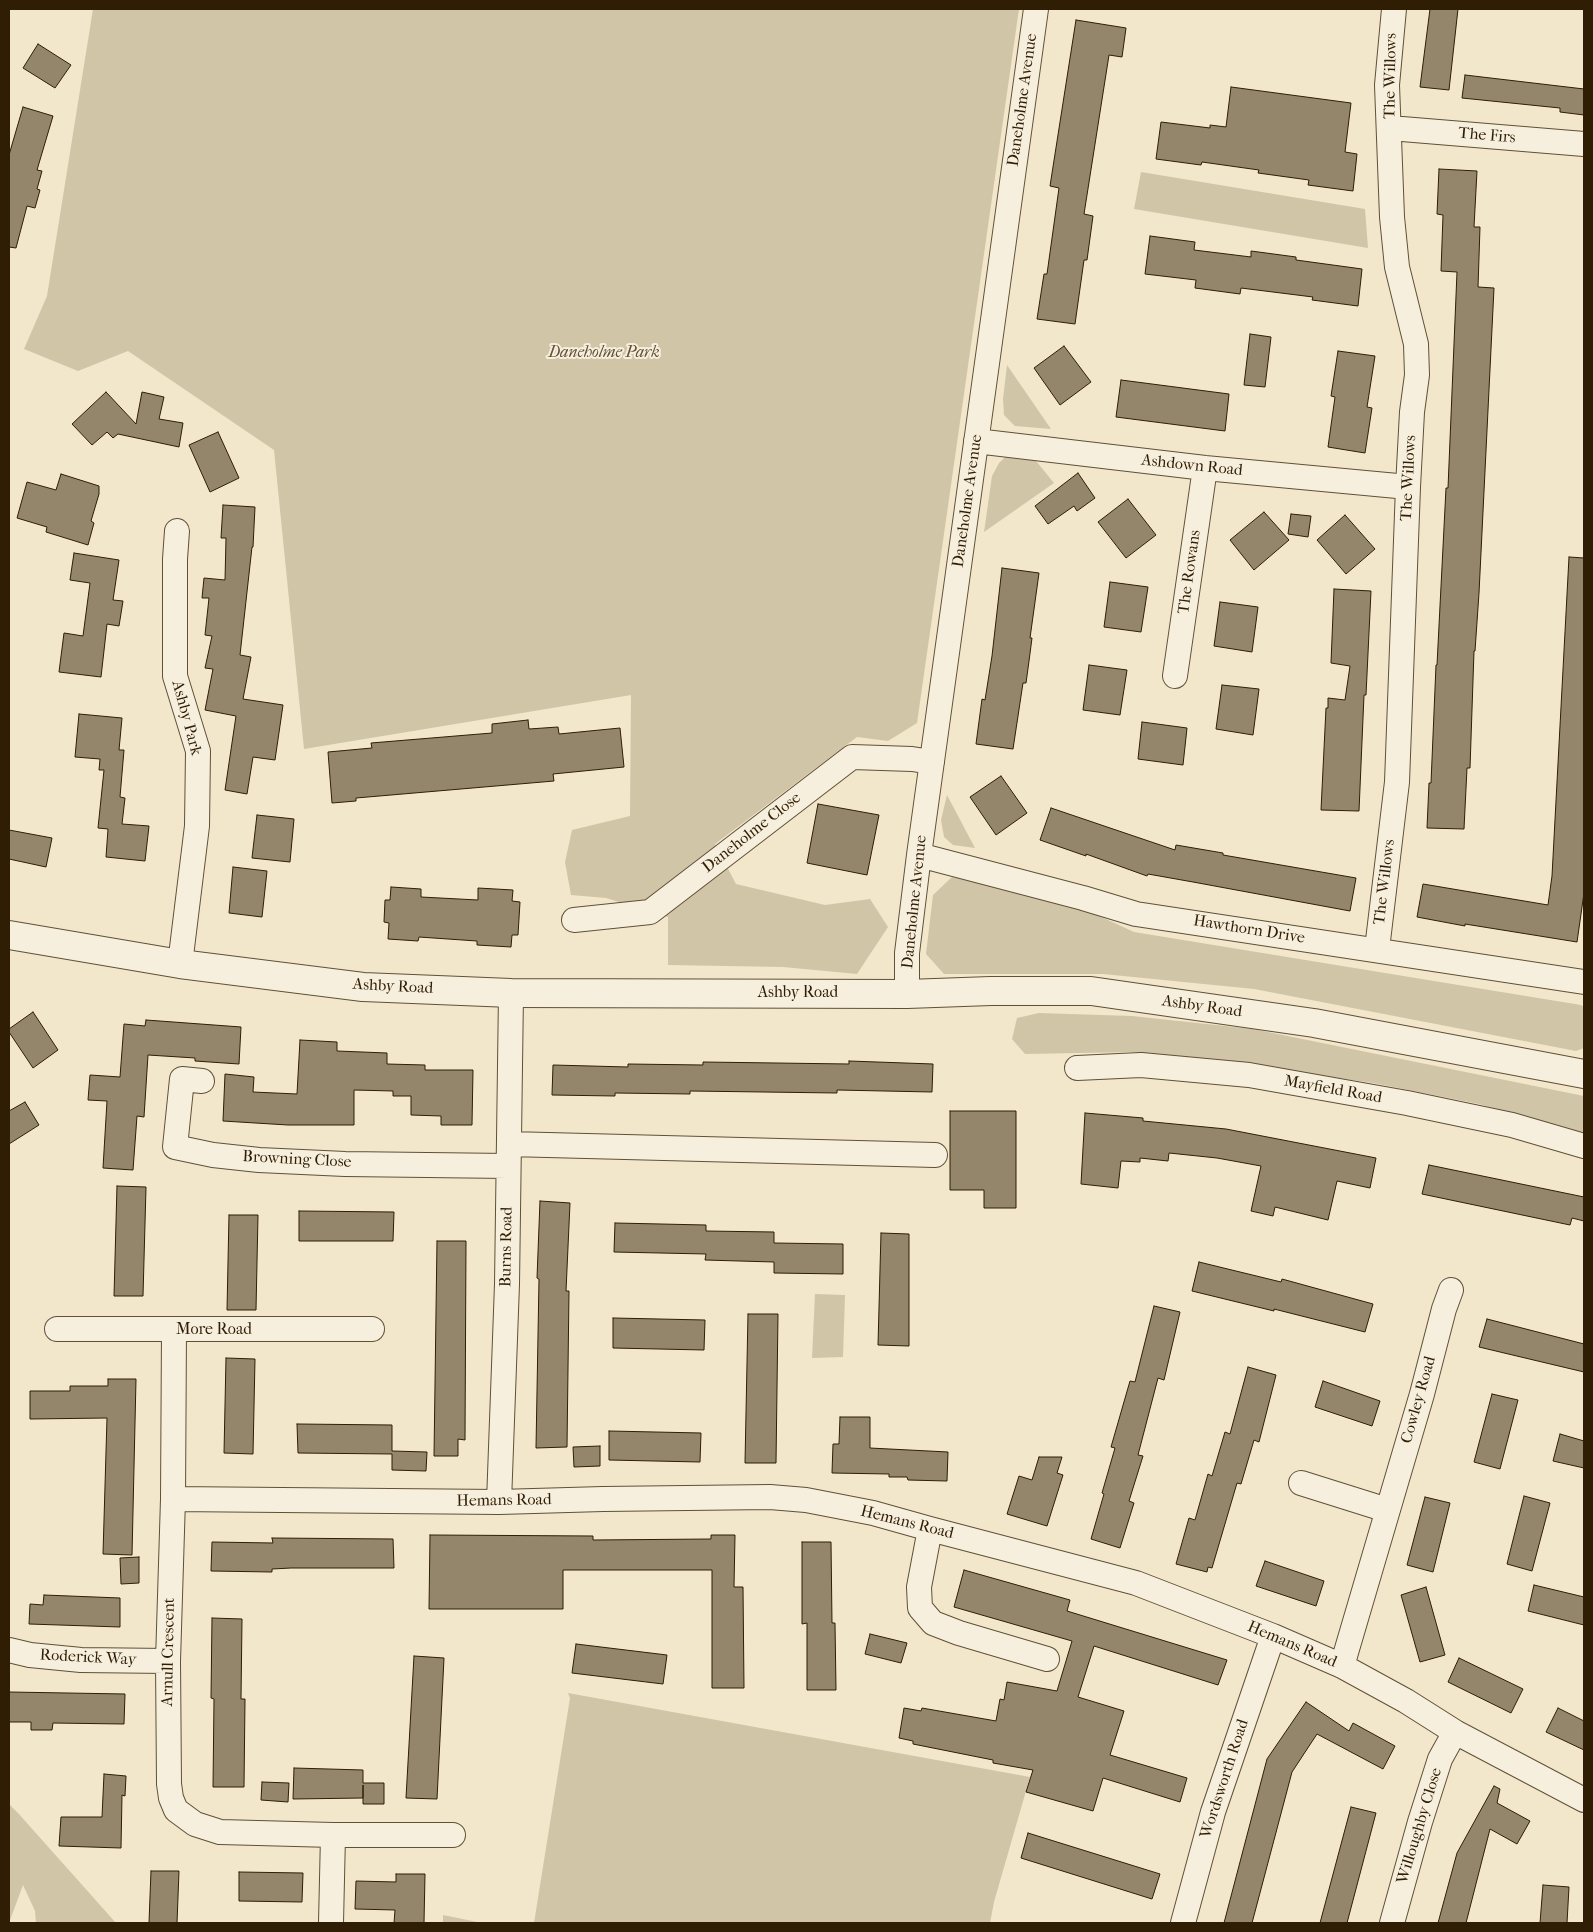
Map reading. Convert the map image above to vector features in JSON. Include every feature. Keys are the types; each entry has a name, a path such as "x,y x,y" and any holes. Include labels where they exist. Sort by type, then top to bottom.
{"street":[{"name":"Daneholme Avenue","path":"907,994 907,954 919,855 1036,9"},
{"name":"The Willows","path":"1377,950 1397,782 1408,487 1412,412 1417,375 1416,344 1397,267 1392,217 1387,84 1394,9"},
{"name":"The Firs","path":"1390,128 1584,144"},
{"name":"Ashdown Road","path":"976,441 1205,468 1408,487"},
{"name":"The Rowans","path":"1175,676 1205,468"},
{"name":"Ashby Park","path":"177,531 175,559 175,676 198,751 197,826 180,964"},
{"name":"Daneholme Close","path":"574,920 650,912 852,757 912,759 932,762"},
{"name":"Hawthorn Drive","path":"919,855 1083,898 1136,914 1584,982"},
{"name":"Ashby Road","path":"9,935 180,964 363,986 510,993 907,994 991,991 1091,991 1314,1023 1584,1074"},
{"name":"Burns Road","path":"499,1502 507,1284 510,993"},
{"name":"Mayfield Road","path":"1077,1068 1141,1065 1249,1075 1408,1103 1512,1125 1584,1146"},
{"name":"Browning Close","path":"202,1081 182,1079 175,1147 213,1155 259,1160 345,1164 508,1155"},
{"path":"508,1155 935,1156"},
{"name":"Cowley Road","path":"1342,1666 1422,1394 1444,1309 1452,1290"},
{"name":"More Road","path":"57,1329 372,1329"},
{"name":"Arnull Crescent","path":"174,1330 173,1500 168,1660 169,1784 170,1798 176,1810 195,1824 220,1832 333,1835 453,1835"},
{"path":"1301,1483 1387,1510"},
{"name":"Hemans Road","path":"173,1500 499,1502 603,1498 770,1497 806,1500 873,1513 930,1530 1136,1583 1273,1636 1342,1666 1406,1701 1455,1732 1584,1800"},
{"path":"930,1530 919,1587 920,1608 933,1623 959,1633 1047,1659"},
{"name":"Wordsworth Road","path":"1183,1923 1213,1812 1273,1636"},
{"name":"Roderick Way","path":"9,1650 81,1660 168,1660"},
{"name":"Willoughby Close","path":"1392,1923 1440,1759 1455,1732"},
{"path":"331,1923 333,1835"}],"green space":[{"name":"Daneholme Park","path":"93,9 1019,9 917,723 888,741 857,737 715,844 736,884 825,905 870,899 888,927 857,974 783,967 668,965 668,917 606,898 571,895 565,862 572,830 630,816 631,695 304,749 274,450 128,351 78,371 24,349 47,296"},
{"path":"1141,172 1365,209 1368,248 1134,209"},
{"path":"1007,365 1051,429 1015,426 1004,415 1003,399"},
{"path":"1008,454 1032,456 1054,483 984,532 992,476 999,463"},
{"path":"947,795 975,848 953,845 944,837 941,820"},
{"path":"952,877 1073,904 1134,932 1581,1005 1584,1007 1584,1048 1576,1051 1254,989 1103,974 944,974 926,954 933,895"},
{"path":"1039,1013 1132,1016 1253,1029 1584,1096 1584,1134 1479,1104 1373,1083 1232,1063 1133,1052 1025,1054 1012,1039 1017,1018"},
{"path":"815,1294 845,1295 843,1357 812,1358"},
{"path":"568,1693 1030,1777 994,1902 990,1923 534,1923 570,1698"},
{"path":"9,1804 116,1923 36,1923 35,1911 23,1885 9,1923"},
{"path":"443,1915 448,1916 482,1923 443,1923"}],"building":[{"path":"1430,9 1458,9 1449,90 1420,87"},
{"path":"1076,20 1126,28 1122,57 1109,55 1084,214 1093,216 1087,260 1084,260 1075,324 1037,319 1044,274 1047,274 1059,188 1050,186"},
{"path":"38,44 71,65 55,88 23,68"},
{"path":"1465,75 1584,89 1584,115 1560,112 1560,108 1462,98"},
{"path":"1231,87 1351,103 1345,152 1357,154 1353,191 1308,185 1309,180 1258,173 1259,170 1202,162 1201,165 1156,159 1161,122 1210,128 1210,125 1226,127"},
{"path":"23,107 53,116 37,170 42,171 37,189 40,190 35,208 27,206 16,248 9,247 9,155"},
{"path":"1439,169 1477,171 1474,227 1480,227 1478,287 1494,288 1479,593 1474,651 1470,768 1467,768 1464,829 1427,828 1446,488 1448,488 1457,272 1441,271 1443,215 1437,214"},
{"path":"1150,236 1195,242 1194,250 1251,257 1251,251 1296,257 1296,260 1362,269 1358,306 1312,300 1313,297 1241,288 1240,294 1195,288 1196,280 1145,274"},
{"path":"1250,334 1271,337 1265,387 1244,385"},
{"path":"1064,346 1091,382 1060,405 1034,368"},
{"path":"1338,351 1375,356 1367,407 1372,408 1365,453 1328,447 1335,397 1331,396"},
{"path":"1121,380 1229,394 1225,431 1116,417"},
{"path":"106,392 136,424 142,392 164,397 159,419 183,423 179,447 118,434 113,438 107,432 92,445 72,424"},
{"path":"218,432 239,478 210,492 189,445"},
{"path":"1078,473 1095,498 1077,511 1074,506 1048,524 1035,506"},
{"path":"61,474 99,486 99,494 91,521 94,523 88,545 46,532 47,527 17,518 27,482 56,490"},
{"path":"1128,499 1156,535 1126,558 1098,522"},
{"path":"223,505 255,507 253,547 240,655 251,657 243,699 283,705 275,760 253,757 247,794 225,790 236,716 205,710 213,669 205,668 212,636 205,635 209,598 202,598 204,578 225,580 226,538 221,538"},
{"path":"1264,512 1289,540 1254,570 1230,540"},
{"path":"1291,514 1311,516 1308,537 1288,534"},
{"path":"1345,515 1375,549 1346,574 1317,540"},
{"path":"74,553 119,560 113,600 123,601 119,626 107,624 101,677 59,672 64,633 83,636 90,583 70,580"},
{"path":"1569,557 1584,558 1584,893 1577,942 1417,917 1423,884 1548,905 1552,876"},
{"path":"1002,568 1039,573 1026,683 1023,683 1013,749 976,744 982,699 985,700 992,656"},
{"path":"1110,582 1148,587 1141,632 1104,627"},
{"path":"1334,589 1371,591 1359,811 1321,810 1328,698 1345,700 1350,666 1331,663"},
{"path":"1220,602 1258,607 1252,652 1214,646"},
{"path":"1089,665 1127,670 1120,715 1083,710"},
{"path":"1222,685 1259,689 1253,735 1216,729"},
{"path":"79,714 122,718 119,750 124,750 120,797 125,798 122,824 149,826 145,861 106,857 108,829 98,828 104,770 99,770 100,759 75,757"},
{"path":"528,720 529,729 558,727 559,734 620,728 624,767 553,774 554,781 356,798 356,801 332,803 328,752 372,748 371,743 492,733 492,724"},
{"path":"1142,722 1187,728 1183,765 1138,759"},
{"path":"1001,776 1027,813 996,835 970,797"},
{"path":"818,804 879,815 867,875 807,863"},
{"path":"1051,808 1175,850 1176,845 1356,878 1350,911 1148,874 1147,876 1086,854 1086,856 1040,840"},
{"path":"257,815 294,819 290,862 252,858"},
{"path":"9,830 52,838 46,867 9,859"},
{"path":"233,867 267,871 262,917 229,913"},
{"path":"391,887 421,889 421,897 478,900 478,888 513,890 512,901 520,902 518,935 512,935 511,947 477,945 477,941 419,937 418,941 388,939 389,923 384,922 385,900 390,900"},
{"path":"33,1012 58,1050 33,1068 9,1032 9,1029"},
{"path":"146,1020 241,1027 239,1064 195,1061 195,1058 148,1055 144,1117 137,1116 133,1170 103,1168 107,1101 88,1100 90,1075 120,1077 124,1024 145,1026"},
{"path":"300,1040 337,1042 337,1051 387,1053 387,1064 425,1065 425,1070 473,1070 472,1125 441,1125 441,1116 411,1115 411,1096 393,1096 393,1091 354,1090 354,1125 288,1125 223,1121 225,1074 254,1077 253,1092 297,1094"},
{"path":"849,1061 933,1064 932,1092 837,1090 837,1093 690,1091 690,1094 615,1093 615,1096 552,1095 553,1065 628,1067 628,1064 703,1065 703,1062 849,1064"},
{"path":"25,1102 39,1125 9,1144 9,1111"},
{"path":"950,1111 1016,1111 1016,1208 984,1208 984,1190 950,1190"},
{"path":"1085,1113 1143,1118 1143,1121 1226,1129 1376,1158 1370,1188 1337,1181 1328,1220 1275,1207 1273,1216 1251,1211 1261,1166 1217,1158 1169,1153 1168,1161 1140,1158 1140,1162 1121,1161 1118,1188 1081,1184"},
{"path":"1429,1165 1584,1197 1584,1221 1572,1218 1570,1225 1422,1194"},
{"path":"117,1186 146,1187 143,1296 114,1296"},
{"path":"540,1201 570,1203 566,1291 569,1291 567,1447 536,1448 539,1279 537,1278"},
{"path":"299,1211 394,1212 393,1241 299,1241"},
{"path":"229,1215 258,1215 256,1310 227,1310"},
{"path":"615,1223 706,1225 706,1231 774,1232 774,1243 843,1244 843,1274 774,1273 774,1262 705,1260 706,1254 614,1252"},
{"path":"881,1233 909,1234 909,1346 878,1345"},
{"path":"437,1241 466,1241 465,1440 458,1439 458,1456 434,1456"},
{"path":"1199,1262 1281,1282 1282,1279 1373,1304 1365,1332 1192,1291"},
{"path":"1154,1306 1180,1312 1164,1380 1158,1378 1138,1455 1143,1456 1129,1501 1134,1503 1120,1548 1091,1539 1115,1448 1111,1447 1130,1381 1135,1382"},
{"path":"748,1314 778,1314 776,1463 745,1463"},
{"path":"613,1318 705,1320 704,1350 613,1348"},
{"path":"1487,1319 1584,1344 1584,1372 1479,1347"},
{"path":"226,1358 255,1359 253,1454 224,1453"},
{"path":"1248,1367 1276,1375 1259,1442 1254,1440 1241,1484 1237,1483 1212,1568 1208,1567 1207,1572 1176,1564 1189,1518 1195,1520 1208,1474 1212,1476 1225,1432 1230,1434"},
{"path":"108,1379 136,1379 132,1555 103,1554 107,1418 30,1419 30,1391 70,1391 70,1386 108,1386"},
{"path":"1323,1381 1380,1401 1372,1426 1315,1407"},
{"path":"1492,1394 1518,1400 1500,1469 1474,1462"},
{"path":"840,1417 870,1417 870,1448 948,1452 947,1481 908,1480 907,1477 889,1477 889,1474 832,1473 833,1444 839,1444"},
{"path":"297,1424 392,1425 392,1451 427,1452 426,1471 392,1470 392,1454 298,1453"},
{"path":"609,1431 701,1433 700,1462 609,1460"},
{"path":"1560,1434 1584,1441 1584,1468 1553,1461"},
{"path":"600,1446 600,1466 574,1467 573,1447"},
{"path":"1039,1457 1062,1457 1057,1473 1063,1475 1047,1526 1007,1514 1019,1476 1032,1480"},
{"path":"1524,1496 1550,1503 1532,1571 1507,1564"},
{"path":"1425,1497 1450,1503 1433,1572 1407,1565"},
{"path":"430,1535 593,1536 593,1540 711,1539 711,1535 735,1535 734,1587 743,1587 744,1688 712,1688 712,1570 563,1570 563,1609 429,1609"},
{"path":"272,1538 393,1539 394,1568 291,1568 272,1569 272,1572 211,1571 212,1542 273,1543"},
{"path":"802,1542 831,1542 832,1623 835,1623 836,1690 807,1690 807,1623 802,1624"},
{"path":"139,1557 139,1583 121,1584 120,1558"},
{"path":"1265,1561 1324,1581 1316,1606 1256,1586"},
{"path":"964,1570 1070,1600 1067,1611 1227,1660 1218,1685 1094,1646 1078,1697 1124,1711 1110,1755 1187,1778 1180,1802 1103,1778 1093,1811 1026,1792 1033,1770 993,1763 993,1760 913,1744 913,1741 899,1738 904,1708 921,1711 922,1708 996,1721 1000,1699 1004,1700 1007,1682 1057,1691 1072,1641 954,1607"},
{"path":"1534,1585 1584,1597 1584,1625 1528,1611"},
{"path":"1426,1587 1445,1655 1420,1662 1401,1595"},
{"path":"44,1595 120,1598 120,1627 29,1624 30,1604 43,1605"},
{"path":"212,1618 242,1619 241,1699 245,1699 244,1787 213,1787 214,1699 211,1698"},
{"path":"870,1634 907,1643 901,1663 865,1654"},
{"path":"576,1644 667,1655 663,1684 572,1673"},
{"path":"414,1656 444,1658 437,1799 406,1798"},
{"path":"1459,1658 1523,1689 1511,1713 1448,1682"},
{"path":"9,1692 125,1694 124,1724 53,1723 52,1730 31,1730 31,1722 9,1722"},
{"path":"1306,1702 1349,1731 1353,1723 1395,1746 1383,1769 1317,1734 1292,1772 1252,1923 1224,1923 1267,1759"},
{"path":"1558,1708 1584,1721 1584,1750 1546,1732"},
{"path":"294,1768 363,1770 363,1783 384,1783 384,1804 363,1804 363,1798 293,1799"},
{"path":"104,1774 126,1776 125,1796 122,1795 121,1848 59,1846 61,1817 102,1817"},
{"path":"262,1782 289,1783 288,1802 261,1800"},
{"path":"1494,1786 1500,1789 1497,1803 1530,1821 1517,1844 1490,1829 1466,1923 1438,1923 1457,1853"},
{"path":"1351,1807 1376,1813 1347,1923 1320,1923"},
{"path":"1028,1833 1160,1874 1152,1899 1021,1858"},
{"path":"151,1871 179,1871 177,1923 149,1923"},
{"path":"239,1872 303,1873 302,1902 239,1901"},
{"path":"396,1874 425,1874 424,1923 394,1923 395,1910 355,1909 356,1881 396,1882"},
{"path":"1543,1885 1569,1887 1567,1923 1540,1923"}]}
